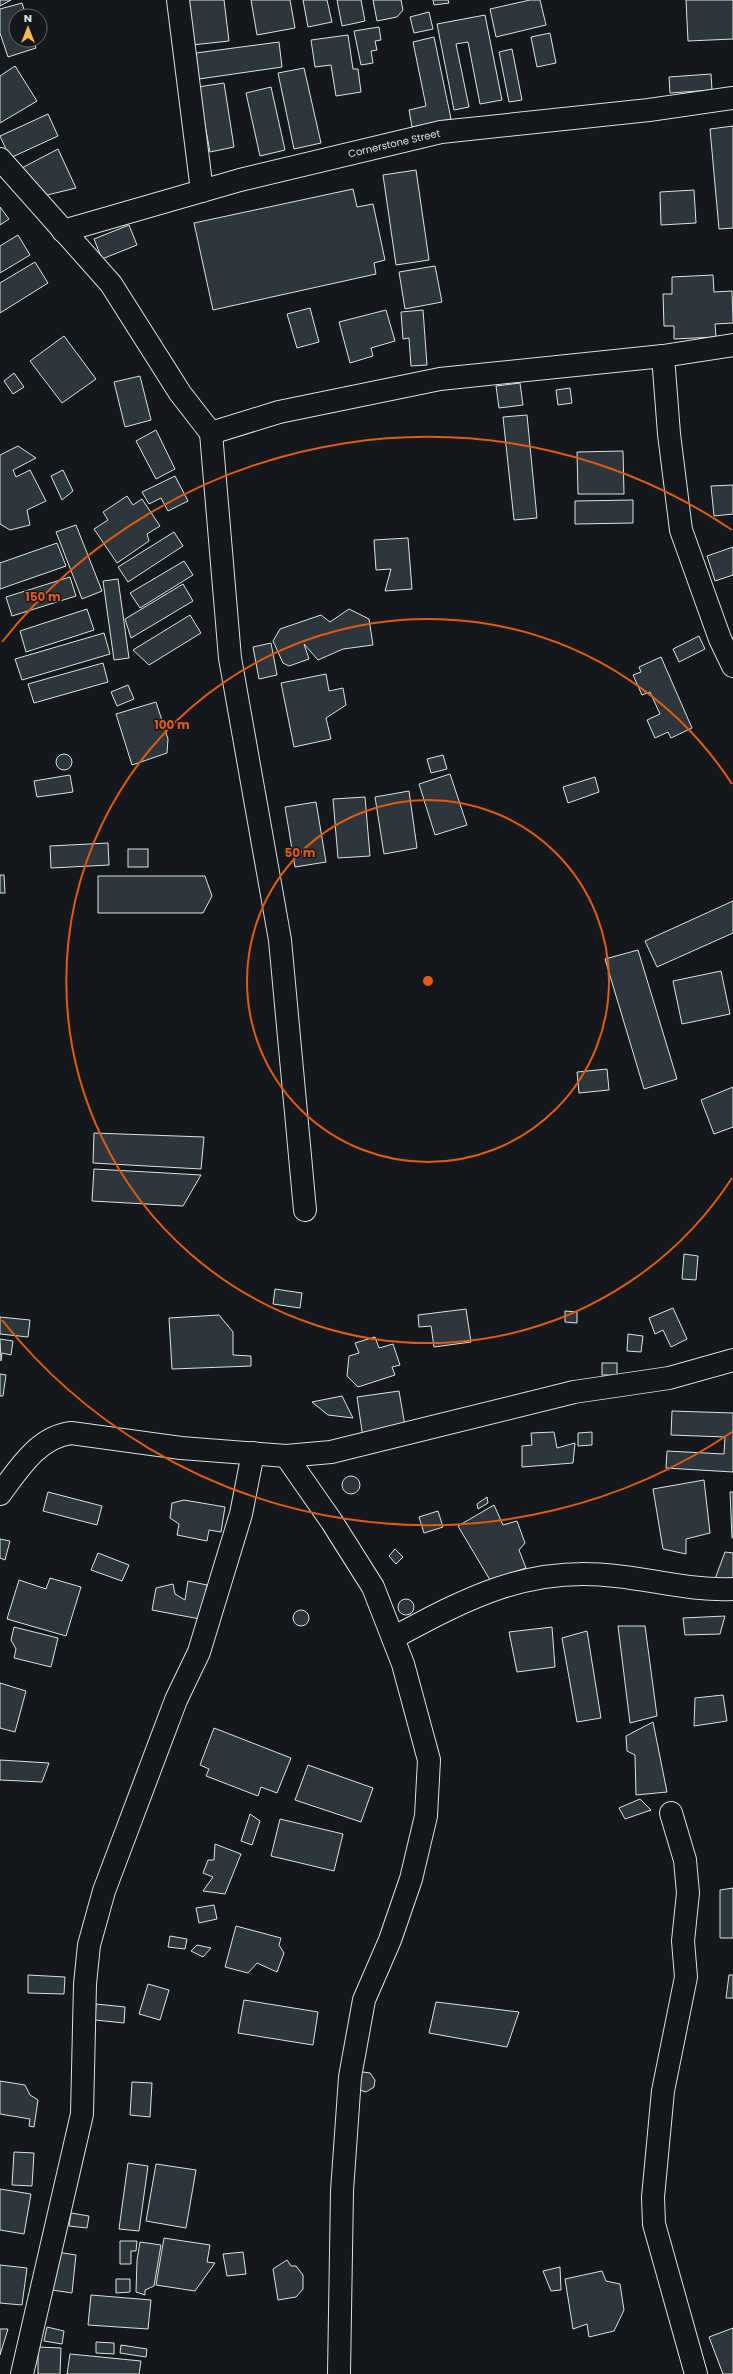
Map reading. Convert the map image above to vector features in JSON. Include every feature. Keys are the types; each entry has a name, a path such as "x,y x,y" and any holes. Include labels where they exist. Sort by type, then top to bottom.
{"street":[{"path":"178,0 202,190"},
{"name":"Cornerstone Street","path":"63,231 202,190 441,132 648,110 733,98"},
{"path":"0,159 111,284 180,393 212,434 230,658 280,940 305,1210"},
{"path":"212,434 279,412 440,378 663,356 733,345"},
{"path":"663,356 668,434 681,530 720,639 733,666"},
{"path":"0,1494 18,1470 41,1445 61,1434 71,1433 181,1448 286,1456 331,1452 574,1392 669,1378 733,1360"},
{"path":"22,2374 82,2114 85,1984 89,1945 104,1891 176,1700 199,1652 241,1514 254,1453"},
{"path":"286,1456 332,1522 373,1587 403,1664 420,1722 429,1760 426,1816 411,1879 390,1940 364,2000 350,2076 342,2191 339,2374"},
{"path":"393,1638 454,1606 507,1584 534,1577 565,1574 614,1576 709,1590 733,1589"},
{"path":"671,1813 685,1860 688,1893 682,1941 686,1977 663,2091 653,2197 654,2224 696,2374"}],"building":[{"path":"0,0 11,0 0,6"},
{"path":"187,0 224,0 229,41 192,45"},
{"path":"251,0 290,0 295,28 257,35"},
{"path":"303,0 327,0 332,22 308,27"},
{"path":"337,0 361,0 365,21 342,26"},
{"path":"373,0 401,0 403,10 397,17 377,21"},
{"path":"433,0 448,0 449,3 434,5"},
{"path":"530,0 540,0 546,25 496,37 490,9"},
{"path":"686,0 733,0 733,39 688,41"},
{"path":"22,3 24,8 8,8 8,48 36,48 8,57 0,33 0,9"},
{"path":"429,12 433,29 414,33 410,17"},
{"path":"485,15 502,100 480,104 468,42 456,44 469,107 454,110 437,24"},
{"path":"379,27 381,40 375,41 377,50 371,51 373,63 361,65 354,31"},
{"path":"550,33 556,63 537,67 531,37"},
{"path":"348,35 353,69 358,69 361,92 336,96 331,65 315,67 311,40"},
{"path":"434,37 451,119 412,127 409,110 426,106 413,42"},
{"path":"279,42 282,67 199,79 196,53"},
{"path":"512,49 522,100 509,102 499,52"},
{"path":"15,66 37,101 0,123 0,76"},
{"path":"304,68 321,143 294,149 278,73"},
{"path":"711,74 712,90 670,93 669,77"},
{"path":"224,83 234,147 210,152 198,87"},
{"path":"271,87 285,150 260,156 246,93"},
{"path":"48,114 58,136 10,158 0,136"},
{"path":"733,126 733,228 719,229 710,129"},
{"path":"58,149 76,188 39,197 18,170"},
{"path":"416,170 429,260 396,265 383,175"},
{"path":"353,189 357,207 373,204 385,260 374,263 376,274 213,310 194,223"},
{"path":"694,190 696,223 661,225 660,192"},
{"path":"0,207 9,219 0,225"},
{"path":"129,225 137,245 102,259 94,239"},
{"path":"18,235 30,255 0,273 0,246"},
{"path":"35,262 48,283 0,313 0,283"},
{"path":"435,266 442,302 405,309 399,272"},
{"path":"713,275 714,292 732,291 733,323 715,324 716,337 674,339 674,326 664,326 663,294 672,294 672,277"},
{"path":"310,308 319,342 297,348 287,314"},
{"path":"386,310 395,341 371,348 373,356 350,363 339,322"},
{"path":"423,310 427,365 411,366 409,338 403,339 401,312"},
{"path":"64,336 96,379 62,403 30,361"},
{"path":"14,373 24,387 13,394 4,381"},
{"path":"140,376 151,420 125,427 114,382"},
{"path":"520,383 523,405 499,408 496,386"},
{"path":"570,388 572,403 558,405 556,390"},
{"path":"527,415 537,518 514,520 503,417"},
{"path":"156,430 175,469 156,479 136,441"},
{"path":"18,446 36,458 13,470 16,477 30,470 46,501 27,510 30,525 10,530 0,524 0,455"},
{"path":"623,451 624,494 578,494 577,452"},
{"path":"63,470 73,491 62,500 51,476"},
{"path":"175,476 188,501 168,511 161,498 149,504 142,492"},
{"path":"733,485 733,514 714,516 711,486"},
{"path":"127,496 133,505 142,499 160,526 147,534 149,541 117,563 94,529 108,520 103,512"},
{"path":"633,500 633,523 575,524 575,501"},
{"path":"76,525 102,591 82,599 56,532"},
{"path":"174,532 183,546 128,582 118,567"},
{"path":"408,538 412,589 385,591 391,569 376,570 374,540"},
{"path":"57,543 66,566 0,589 0,563"},
{"path":"733,547 733,575 715,581 707,556"},
{"path":"184,561 193,575 140,608 130,593"},
{"path":"70,577 76,596 12,616 6,597"},
{"path":"118,579 129,658 114,660 103,581"},
{"path":"183,584 193,601 131,638 125,619"},
{"path":"87,609 94,630 26,652 20,631"},
{"path":"349,609 369,619 373,645 343,649 318,660 304,644 309,659 289,666 283,663 273,641 280,629 321,615 330,622"},
{"path":"190,615 201,633 149,665 133,650"},
{"path":"104,633 110,654 22,680 15,659"},
{"path":"699,636 705,649 679,662 673,649"},
{"path":"271,643 277,675 259,679 253,647"},
{"path":"661,657 692,728 671,738 668,732 655,738 647,720 660,714 650,692 642,695 633,675 641,672 639,667"},
{"path":"103,663 108,682 34,703 28,684"},
{"path":"326,674 329,691 343,688 346,705 326,718 331,739 294,747 281,683"},
{"path":"128,685 134,699 117,706 111,692"},
{"path":"156,702 168,739 167,753 132,765 116,714"},
{"path":"61,754 67,754 72,759 70,768 67,770 61,770 56,765 56,759"},
{"path":"443,755 447,769 431,773 427,759"},
{"path":"450,774 467,825 435,835 419,784"},
{"path":"70,775 73,792 37,797 34,781"},
{"path":"595,777 599,792 568,803 563,787"},
{"path":"409,791 417,848 384,854 375,797"},
{"path":"365,797 370,856 338,858 333,799"},
{"path":"316,802 326,862 295,867 285,807"},
{"path":"108,843 109,865 51,868 50,846"},
{"path":"128,849 148,849 148,867 128,867"},
{"path":"0,875 4,875 5,893 0,893"},
{"path":"98,876 205,876 212,896 203,913 98,913"},
{"path":"733,901 733,933 657,967 645,941"},
{"path":"638,950 677,1079 644,1089 605,959"},
{"path":"721,971 730,1014 682,1024 673,981"},
{"path":"607,1069 609,1090 579,1093 577,1072"},
{"path":"733,1087 733,1127 714,1134 701,1100"},
{"path":"94,1133 204,1137 201,1169 93,1163"},
{"path":"94,1169 201,1175 183,1206 92,1201"},
{"path":"684,1254 698,1256 696,1280 682,1279"},
{"path":"275,1289 302,1293 300,1308 273,1304"},
{"path":"673,1308 687,1339 671,1347 663,1330 655,1334 649,1318"},
{"path":"466,1309 471,1342 434,1347 431,1326 419,1327 418,1315"},
{"path":"565,1311 577,1312 577,1323 565,1322"},
{"path":"219,1315 233,1332 233,1355 251,1356 251,1366 172,1369 169,1318"},
{"path":"0,1317 30,1320 28,1337 0,1334"},
{"path":"628,1334 643,1336 641,1352 627,1351"},
{"path":"375,1337 379,1348 393,1344 400,1365 392,1367 395,1375 358,1387 347,1376 349,1356 359,1353 355,1343"},
{"path":"0,1339 13,1341 11,1355 2,1353 1,1361"},
{"path":"602,1363 617,1363 617,1375 602,1375"},
{"path":"0,1374 6,1375 3,1396 0,1396"},
{"path":"399,1391 406,1432 363,1438 357,1397"},
{"path":"342,1396 353,1418 328,1415 312,1402"},
{"path":"672,1411 733,1413 733,1472 666,1468 667,1451 724,1454 725,1437 671,1435"},
{"path":"554,1432 557,1448 575,1443 573,1463 522,1467 522,1446 532,1445 531,1433"},
{"path":"592,1432 592,1445 578,1446 578,1433"},
{"path":"351,1476 357,1479 360,1485 357,1491 351,1494 345,1491 342,1485 345,1479"},
{"path":"704,1480 710,1533 686,1539 686,1554 663,1549 653,1489"},
{"path":"48,1492 102,1506 97,1525 43,1511"},
{"path":"730,1492 733,1492 733,1538 732,1538"},
{"path":"487,1497 488,1503 478,1509 477,1504"},
{"path":"184,1500 225,1507 221,1532 209,1530 207,1541 177,1535 179,1524 170,1518 172,1503"},
{"path":"494,1505 503,1525 517,1521 525,1543 519,1550 526,1568 490,1580 458,1526"},
{"path":"438,1511 443,1527 424,1533 419,1517"},
{"path":"0,1539 10,1541 5,1560 0,1558"},
{"path":"395,1549 403,1557 396,1564 389,1556"},
{"path":"725,1552 733,1553 733,1578 715,1579"},
{"path":"98,1553 129,1565 122,1581 91,1570"},
{"path":"50,1578 81,1587 66,1636 7,1619 19,1580 46,1589"},
{"path":"188,1581 207,1585 200,1619 152,1610 156,1588 173,1584 175,1594 185,1600"},
{"path":"406,1599 412,1601 414,1607 412,1613 406,1615 400,1613 398,1607 400,1601"},
{"path":"301,1610 308,1615 309,1618 304,1625 301,1626 294,1621 293,1618 298,1611"},
{"path":"725,1616 720,1634 685,1635 683,1618"},
{"path":"618,1626 645,1626 657,1716 630,1723"},
{"path":"14,1627 58,1638 51,1667 14,1658 16,1649 11,1640"},
{"path":"552,1627 555,1667 517,1672 509,1632"},
{"path":"587,1631 601,1718 577,1722 562,1638"},
{"path":"0,1683 26,1691 15,1732 0,1728"},
{"path":"723,1695 727,1721 694,1726 695,1698"},
{"path":"653,1722 667,1792 636,1795 635,1755 627,1751 626,1736"},
{"path":"214,1728 291,1758 277,1793 261,1787 258,1796 206,1776 209,1769 200,1765"},
{"path":"0,1760 49,1763 42,1782 0,1780"},
{"path":"308,1765 373,1788 361,1822 295,1800"},
{"path":"640,1799 651,1810 625,1819 619,1808"},
{"path":"250,1814 260,1821 252,1845 241,1841"},
{"path":"280,1819 343,1834 334,1871 271,1856"},
{"path":"215,1844 241,1854 225,1894 203,1891 213,1877 203,1873 208,1860 214,1860"},
{"path":"733,1888 733,1938 720,1938 720,1890"},
{"path":"214,1905 217,1919 199,1923 196,1908"},
{"path":"236,1926 281,1938 279,1945 284,1953 277,1972 257,1963 248,1973 225,1967"},
{"path":"170,1936 187,1939 185,1949 168,1947"},
{"path":"197,1945 211,1948 203,1957 191,1951"},
{"path":"28,1975 65,1977 64,1994 28,1993"},
{"path":"729,1975 733,1975 733,1998 726,1998"},
{"path":"148,1984 169,1990 160,2020 139,2014"},
{"path":"244,2000 318,2012 313,2045 238,2033"},
{"path":"436,2002 519,2012 507,2047 429,2033"},
{"path":"96,2004 125,2007 124,2023 95,2020"},
{"path":"360,2073 370,2073 375,2080 374,2087 366,2092 360,2090"},
{"path":"0,2081 25,2085 30,2095 38,2100 34,2127 29,2126 30,2119 0,2114"},
{"path":"132,2082 152,2083 150,2117 130,2115"},
{"path":"14,2152 34,2153 32,2186 12,2185"},
{"path":"128,2163 148,2166 139,2231 119,2229"},
{"path":"156,2164 196,2170 186,2228 146,2221"},
{"path":"0,2189 31,2194 24,2234 0,2230"},
{"path":"71,2213 89,2216 87,2228 69,2226"},
{"path":"164,2238 210,2245 207,2262 215,2263 195,2291 156,2285"},
{"path":"120,2241 137,2241 136,2251 131,2251 131,2264 120,2264"},
{"path":"140,2242 161,2245 154,2286 145,2290 145,2295 136,2292 137,2260"},
{"path":"57,2252 76,2255 72,2293 52,2290"},
{"path":"243,2252 246,2274 227,2276 223,2254"},
{"path":"287,2260 291,2266 296,2266 303,2275 303,2289 296,2297 278,2300 273,2269"},
{"path":"0,2265 27,2268 22,2305 0,2303"},
{"path":"560,2267 561,2290 551,2291 543,2271"},
{"path":"602,2271 606,2281 620,2284 624,2310 614,2331 589,2337 587,2324 573,2329 565,2279"},
{"path":"116,2279 130,2279 130,2292 116,2293"},
{"path":"91,2295 151,2300 148,2329 88,2325"},
{"path":"47,2327 64,2331 62,2344 44,2341"},
{"path":"733,2328 733,2374 723,2374 709,2337"},
{"path":"0,2329 8,2329 0,2355"},
{"path":"96,2342 114,2343 114,2354 96,2353"},
{"path":"121,2345 147,2349 146,2357 120,2353"},
{"path":"38,2347 61,2348 60,2374 38,2374"},
{"path":"70,2354 141,2361 139,2374 67,2374"}]}
